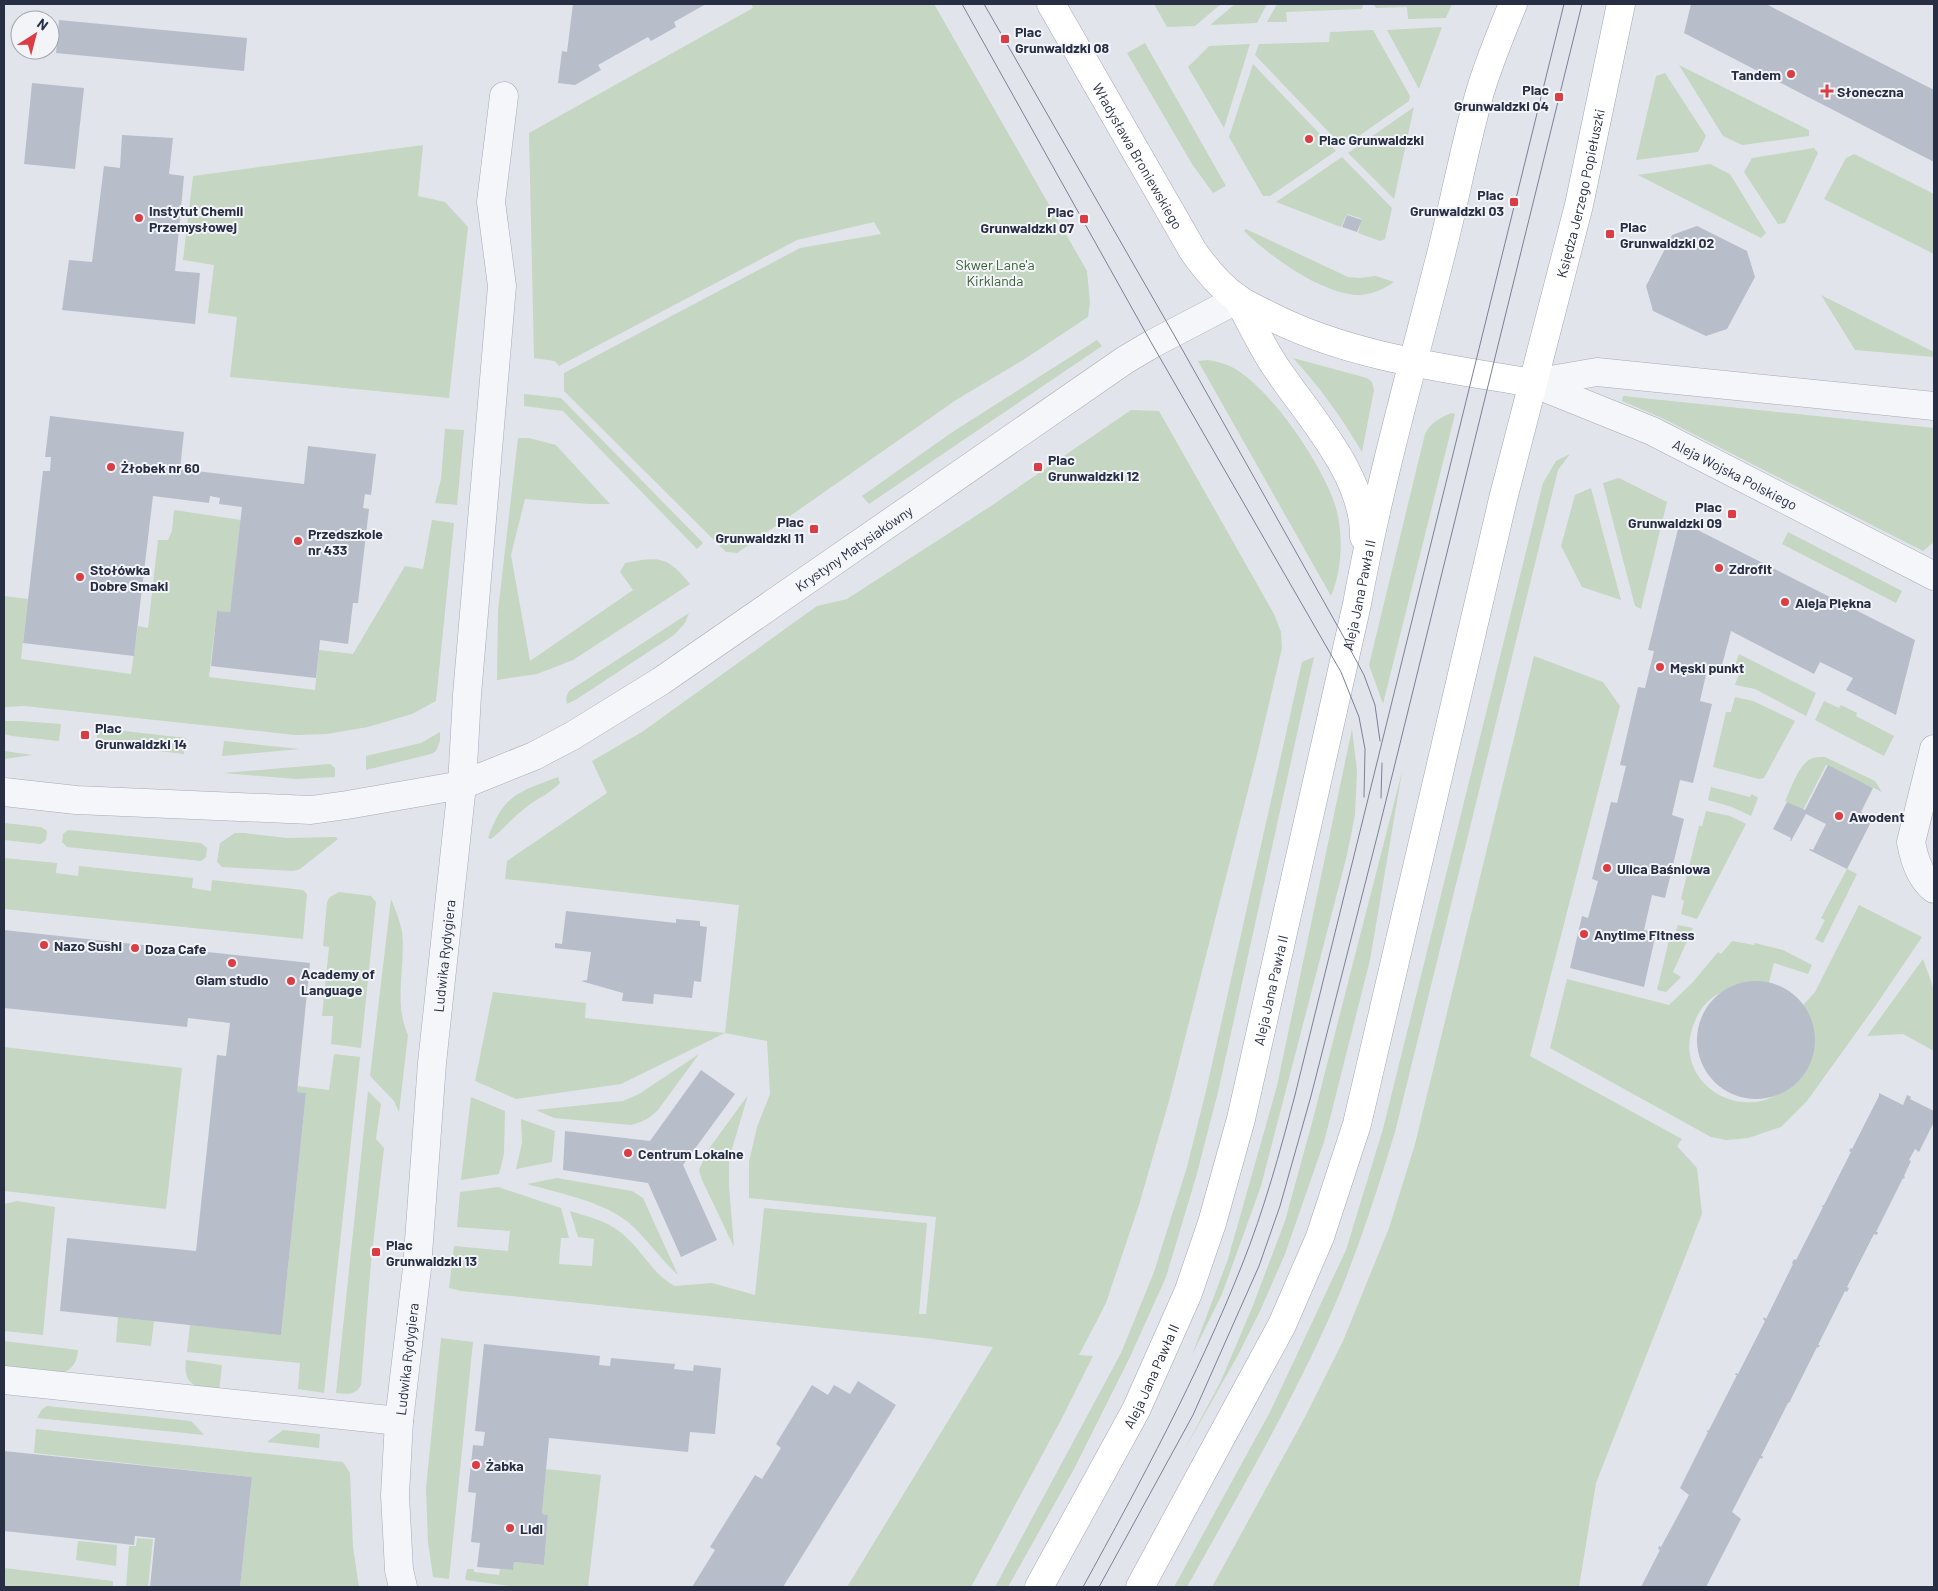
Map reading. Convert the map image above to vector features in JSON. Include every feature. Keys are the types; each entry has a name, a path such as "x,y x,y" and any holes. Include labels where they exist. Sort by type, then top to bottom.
{"main road":[{"name":"Władysława Broniewskiego","path":"1051,4 1193,251 1223,287 1238,299 1308,334 1412,362"},
{"path":"1412,362 1440,259 1480,92 1494,50 1513,4"},
{"name":"Księdza Jerzego Popiełuszki","path":"1533,383 1579,205 1621,4"},
{"name":"Władysława Broniewskiego","path":"1238,299 1274,365 1316,422 1350,480 1360,504 1364,524 1364,566"},
{"name":"Aleja Wojska Polskiego","path":"1412,362 1533,383"},
{"name":"Aleja Jana Pawła II","path":"1039,1587 1136,1410 1188,1293 1212,1223 1241,1119 1364,566 1412,362"},
{"path":"1140,1587 1282,1325 1320,1237 1338,1184 1357,1124 1503,499 1533,383"}],"street":[{"name":"Ludwika Rydygiera","path":"403,1587 399,1570 395,1495 399,1421 416,1276 432,1063 462,785 467,695 502,286 491,202 504,96"},
{"name":"Krystyny Matysiakówny","path":"462,785 534,756 572,736 661,681 1125,360 1238,299"},
{"name":"Aleja Wojska Polskiego","path":"1533,383 1597,372 1934,406"},
{"name":"Aleja Wojska Polskiego","path":"1533,383 1652,431 1934,576"},
{"path":"1934,750 1911,842 1919,869 1927,884 1934,889"},
{"path":"4,792 76,800 311,810 347,806 462,785"},
{"path":"4,1380 399,1421"}],"green space":[{"name":"Skwer Lane'a Kirklanda","path":"751,4 934,4 1087,271 1090,302 1088,317 1023,360 956,400 737,553 726,552 564,391 564,373 800,248 881,234 874,222 797,240 559,366 555,361 534,358 529,133 753,8"},
{"path":"1154,4 1221,4 1195,26 1167,27"},
{"path":"1235,4 1267,4 1257,23 1210,25"},
{"path":"1277,4 1362,4 1363,6 1361,9 1286,12 1287,22 1267,22"},
{"path":"1373,4 1452,4 1446,18 1408,19 1407,7 1376,8"},
{"path":"1442,27 1419,89 1387,30"},
{"path":"1373,30 1410,96 1409,101 1343,147 1255,55 1259,44 1329,42 1330,32"},
{"path":"1145,43 1226,186 1213,193 1192,164 1127,53"},
{"path":"1250,44 1224,128 1188,67 1209,46"},
{"path":"1253,64 1336,151 1270,196 1263,196 1229,137"},
{"path":"1679,65 1809,130 1809,136 1742,145 1723,136"},
{"path":"1665,73 1706,136 1698,152 1636,160 1656,76"},
{"path":"1414,107 1394,199 1348,153"},
{"path":"423,145 418,196 445,202 468,227 449,398 230,377 237,317 208,313 214,265 183,260 193,176"},
{"path":"1814,148 1818,153 1785,223 1778,224 1744,172 1752,158"},
{"path":"1854,154 1934,194 1934,254 1824,199 1846,158"},
{"path":"1342,157 1392,208 1385,239 1380,241 1358,233 1362,219 1347,214 1341,227 1276,202"},
{"path":"1710,164 1730,174 1766,233 1761,238 1638,175"},
{"path":"1246,229 1348,277 1376,276 1394,282 1377,291 1363,295 1344,293 1329,288 1313,281 1282,262 1244,231"},
{"path":"1821,295 1934,352 1934,357 1855,350"},
{"path":"1097,340 1102,346 869,504 862,496 951,433"},
{"path":"1293,358 1367,378 1372,382 1374,390 1362,452 1330,403"},
{"path":"1208,360 1234,368 1265,395 1293,428 1326,483 1337,510 1341,548 1338,573 1331,596 1198,361"},
{"path":"524,394 561,398 703,543 697,549 563,411 524,406"},
{"path":"1623,396 1934,428 1934,542 1923,551 1662,418 1622,401"},
{"path":"1131,410 1159,411 1274,614 1281,632 1282,648 1257,755 1169,1101 1139,1205 1106,1303 1079,1355 1093,1356 1061,1420 971,1587 847,1587 993,1347 924,1338 461,1291 449,1288 454,1246 508,1251 510,1231 457,1227 460,1192 498,1187 561,1208 569,1238 561,1238 559,1264 592,1266 594,1239 578,1237 570,1211 601,1221 622,1233 661,1277 675,1286 712,1283 755,1295 764,1208 927,1223 919,1314 926,1314 936,1217 749,1198 749,1162 757,1127 770,1094 767,1041 725,1033 739,905 505,879 507,861 607,793 592,761 642,732 817,606 847,599 991,506"},
{"path":"1451,413 1455,414 1383,704 1369,665 1425,434 1439,419"},
{"path":"445,429 464,430 457,505 435,503 441,479"},
{"path":"518,438 529,438 556,445 610,504 525,499 511,555 530,661 633,590 620,572 625,563 655,559 662,560 675,568 690,584 573,660 537,674 497,680 498,611"},
{"path":"1570,454 1558,470 1395,1132 1364,1230 1326,1325 1277,1425 1187,1587 1174,1587 1270,1412 1346,1250 1383,1129 1543,483 1556,461"},
{"path":"1619,478 1667,502 1641,609 1635,606 1603,483"},
{"path":"1591,488 1621,600 1582,587 1561,546 1575,495"},
{"path":"174,510 241,520 230,612 217,611 209,677 315,690 319,650 353,654 405,566 423,569 432,520 454,523 436,701 412,714 368,727 327,734 295,735 24,706 4,707 4,596 28,599 21,659 131,674 138,626 148,628 158,540 168,540 172,531"},
{"path":"1788,532 1902,591 1896,603 1782,544"},
{"path":"689,613 685,623 674,635 567,704 566,698 569,691"},
{"path":"1739,654 1816,693 1806,716 1755,689 1735,685 1740,671 1734,668"},
{"path":"1534,656 1603,682 1620,706 1530,1056 1682,1139 1677,1146 1697,1168 1702,1214 1596,1483 1579,1587 1212,1587 1304,1419 1343,1341 1389,1228 1415,1144"},
{"path":"1314,657 1218,1092 1196,1177 1166,1277 1130,1357 1074,1469 1008,1587 995,1587 1121,1353 1154,1272 1187,1167 1206,1091 1302,662"},
{"path":"1735,697 1753,701 1795,721 1764,778 1759,779 1713,767 1726,712 1731,712"},
{"path":"1824,701 1839,708 1841,705 1857,713 1856,716 1894,736 1884,756 1815,720"},
{"path":"4,721 61,724 59,741 4,734"},
{"path":"98,728 186,738 184,754 96,744"},
{"path":"1352,729 1357,771 1355,815 1347,855 1261,1186 1222,1294 1192,1355 1228,1259 1277,1086"},
{"path":"440,732 440,741 436,751 431,754 366,770 366,756 421,743"},
{"path":"224,741 300,749 222,756"},
{"path":"4,751 32,755 4,759"},
{"path":"1825,757 1875,781 1882,792 1826,765 1803,810 1785,801 1801,768 1812,758"},
{"path":"330,764 335,768 335,777 296,779 223,773"},
{"path":"1402,772 1370,960 1324,1142 1285,1254 1260,1311 1238,1355 1182,1454 1220,1383 1252,1308 1285,1221"},
{"path":"558,777 560,783 556,787 528,805 491,839 488,838 500,812 514,797 532,787"},
{"path":"1711,787 1750,797 1752,794 1758,798 1751,816 1732,807 1708,800"},
{"path":"1706,811 1730,816 1746,824 1697,919 1681,914 1684,901 1681,899 1699,826 1702,826"},
{"path":"4,823 41,827 47,831 46,840 41,844 4,840"},
{"path":"68,830 201,843 207,848 206,857 201,861 67,847 62,842 63,834"},
{"path":"235,833 287,838 336,837 338,839 300,869 293,871 222,867 217,862 220,843"},
{"path":"4,858 57,863 56,873 78,876 79,866 193,878 192,888 211,891 212,880 303,890 307,894 303,939 4,909"},
{"path":"1847,869 1857,874 1823,943 1815,939 1825,920 1821,918"},
{"path":"339,892 371,896 376,902 361,1048 331,1044 333,1016 322,1016 329,947 323,946 327,902 330,897"},
{"path":"391,899 402,932 401,1009 408,1035 399,1112 394,1101 370,1076"},
{"path":"1859,905 1922,937 1807,1101 1781,1127 1748,1138 1726,1140 1711,1137 1550,1048 1567,979 1669,1005 1692,983 1718,952 1721,954 1732,941 1754,945 1755,943 1783,950 1812,965 1808,974 1774,963 1767,990 1745,986 1718,994 1700,1012 1695,1021 1689,1044 1692,1064 1702,1081 1717,1094 1735,1101 1756,1102 1776,1095 1795,1080 1805,1058 1806,1033 1797,1012 1815,992"},
{"path":"1678,925 1693,928 1673,972 1681,977 1666,992 1657,990 1669,940 1673,939"},
{"path":"1923,959 1934,990 1934,1051 1903,1034 1867,1036"},
{"path":"493,992 586,1003 585,1018 725,1033 621,1084 516,1099 475,1081"},
{"path":"4,1047 182,1068 166,1209 4,1191"},
{"path":"334,1054 360,1057 324,1393 298,1389 300,1363 187,1352 190,1325 281,1334 306,1093 297,1092 297,1086 329,1090"},
{"path":"699,1054 658,1110 639,1123 631,1125 554,1118 536,1110 623,1101 639,1094"},
{"path":"368,1091 381,1104 376,1139 384,1148 371,1262 361,1385 353,1393 343,1394 336,1393"},
{"path":"748,1095 729,1159 729,1186 734,1247 699,1170 708,1150"},
{"path":"471,1097 505,1111 504,1154 499,1174 461,1180"},
{"path":"521,1119 555,1131 552,1162 516,1169 522,1143"},
{"path":"557,1178 632,1191 643,1198 678,1275 635,1228 606,1208 579,1198 527,1184"},
{"path":"17,1201 55,1207 43,1335 4,1331 4,1204"},
{"path":"118,1317 154,1321 151,1346 116,1342"},
{"path":"441,1338 473,1342 449,1579 433,1577 428,1542 426,1488"},
{"path":"4,1341 78,1350 78,1354 76,1361 63,1373 4,1367"},
{"path":"186,1360 222,1365 219,1391 199,1387 189,1381 185,1369"},
{"path":"47,1406 191,1421 204,1435 37,1418 42,1409"},
{"path":"36,1429 343,1462 350,1473 353,1547 359,1587 240,1587 252,1477 34,1453"},
{"path":"283,1430 320,1434 319,1448 267,1442"},
{"path":"546,1469 601,1475 588,1587 518,1587 465,1580 467,1569 474,1569 474,1572 499,1575 500,1569 513,1570 514,1562 544,1565 548,1515 542,1514"},
{"path":"137,1538 153,1539 148,1587 126,1587 129,1546 136,1546"},
{"path":"78,1541 117,1545 116,1566 76,1560"},
{"path":"4,1568 113,1581 113,1587 4,1587"}],"building":[{"path":"573,4 706,4 674,22 676,27 651,41 648,37 598,65 601,70 575,85 558,83 562,51 567,52"},
{"path":"1691,4 1766,4 1934,90 1934,162 1684,33"},
{"path":"60,20 247,38 244,71 60,53"},
{"path":"32,83 84,88 75,169 24,164"},
{"name":"Instytut Chemii Przemysłowej","path":"122,135 173,138 169,174 184,176 175,271 200,273 195,324 62,310 69,260 92,262 104,166 120,168"},
{"path":"1347,215 1362,220 1357,232 1342,227"},
{"path":"1697,226 1747,251 1755,277 1727,329 1706,336 1653,311 1646,286 1672,235"},
{"path":"50,416 184,432 180,469 304,484 308,446 376,454 371,495 365,494 363,508 369,509 358,603 353,603 348,644 320,640 316,678 211,666 217,611 230,612 242,507 219,504 220,498 210,496 209,503 153,496 134,656 23,643 43,471 50,471 51,457 45,457"},
{"path":"1680,521 1915,640 1896,715 1846,690 1853,678 1820,662 1814,674 1731,631 1721,669 1708,666 1700,701 1712,704 1693,783 1680,780 1672,815 1684,819 1665,898 1652,895 1644,930 1656,933 1644,987 1570,968 1582,916 1588,918 1598,881 1592,879 1611,802 1617,803 1626,766 1620,765 1638,687 1645,688 1654,651 1648,650"},
{"name":"Awodent","path":"1828,765 1873,788 1861,812 1873,818 1847,869 1809,850 1813,850 1826,824 1806,814 1791,841 1791,838 1773,829 1787,802 1805,810"},
{"path":"566,911 676,923 676,919 700,921 700,926 707,927 701,982 694,981 692,998 654,994 653,1004 622,1001 623,993 581,981 587,980 591,952 555,948 555,943 562,944"},
{"path":"4,930 310,963 297,1092 306,1093 281,1335 60,1311 67,1238 196,1251 217,1055 226,1056 230,1023 188,1018 187,1027 4,1008"},
{"path":"1756,981 1778,986 1789,991 1805,1007 1810,1018 1815,1040 1810,1062 1805,1073 1789,1089 1778,1094 1756,1099 1734,1094 1723,1089 1707,1073 1702,1062 1697,1040 1702,1018 1707,1007 1723,991 1734,986"},
{"name":"Centrum Lokalne","path":"701,1070 735,1094 683,1165 717,1240 681,1257 648,1183 563,1170 565,1131 650,1141"},
{"path":"1879,1093 1903,1105 1907,1095 1911,1097 1910,1099 1934,1111 1934,1122 1919,1152 1915,1149 1909,1160 1911,1161 1905,1177 1876,1232 1878,1232 1877,1235 1874,1234 1847,1287 1849,1288 1847,1292 1845,1291 1818,1345 1820,1345 1817,1347 1791,1401 1788,1403 1761,1456 1763,1456 1762,1459 1760,1458 1732,1512 1741,1519 1706,1587 1641,1587 1660,1550 1658,1549 1659,1546 1661,1547 1689,1495 1680,1488 1708,1432 1706,1431 1709,1430 1737,1375 1735,1375 1736,1373 1738,1374 1765,1321 1764,1317 1766,1319 1794,1259 1796,1260 1823,1207 1821,1206 1824,1205"},
{"path":"484,1344 600,1356 599,1365 610,1366 611,1358 675,1364 674,1369 693,1371 694,1365 721,1368 715,1434 690,1432 688,1452 549,1438 542,1514 548,1515 544,1565 514,1562 513,1570 477,1567 480,1543 471,1542 476,1493 468,1492 473,1445 483,1446 485,1432 475,1431"},
{"path":"858,1381 896,1405 783,1587 692,1587 715,1550 710,1547 755,1475 762,1479 781,1448 776,1444 812,1385 828,1395 834,1385 850,1394"},
{"path":"4,1451 252,1477 240,1587 150,1587 155,1538 135,1536 134,1545 4,1531"}],"tram line":[{"path":"962,4 1152,344 1341,672 1359,717 1365,749 1364,797"},
{"path":"984,4 1173,333 1342,634 1364,675 1375,705 1380,741"},
{"path":"1083,1587 1147,1468 1187,1389 1225,1307 1242,1265 1271,1181 1295,1095 1564,4"},
{"path":"1099,1587 1193,1415 1259,1266 1280,1206 1311,1096 1378,833 1582,4"},
{"path":"1381,798 1382,763"}],"place":[{"name":"Plac Grunwaldzki 08","path":"1005,39"},
{"name":"Tandem","path":"1791,74"},
{"name":"Słoneczna","path":"1827,91"},
{"name":"Plac Grunwaldzki 04","path":"1559,97"},
{"name":"Plac Grunwaldzki","path":"1309,139"},
{"name":"Plac Grunwaldzki 03","path":"1514,202"},
{"name":"Instytut Chemii Przemysłowej","path":"139,218"},
{"name":"Plac Grunwaldzki 07","path":"1084,219"},
{"name":"Plac Grunwaldzki 02","path":"1610,234"},
{"name":"Żłobek nr 60","path":"111,467"},
{"name":"Plac Grunwaldzki 12","path":"1038,467"},
{"name":"Plac Grunwaldzki 09","path":"1732,514"},
{"name":"Plac Grunwaldzki 11","path":"814,529"},
{"name":"Przedszkole nr 433","path":"298,541"},
{"name":"Zdrofit","path":"1719,568"},
{"name":"Stołówka Dobre Smaki","path":"80,577"},
{"name":"Aleja Piękna","path":"1785,602"},
{"name":"Męski punkt","path":"1660,667"},
{"name":"Plac Grunwaldzki 14","path":"85,735"},
{"name":"Awodent","path":"1839,816"},
{"name":"Ulica Baśniowa","path":"1607,868"},
{"name":"Anytime Fitness","path":"1584,934"},
{"name":"Nazo Sushi","path":"44,945"},
{"name":"Doza Cafe","path":"135,948"},
{"name":"Glam studio","path":"232,963"},
{"name":"Academy of Language","path":"291,981"},
{"name":"Centrum Lokalne","path":"628,1153"},
{"name":"Plac Grunwaldzki 13","path":"376,1252"},
{"name":"Żabka","path":"476,1465"},
{"name":"Lidl","path":"510,1528"}]}
